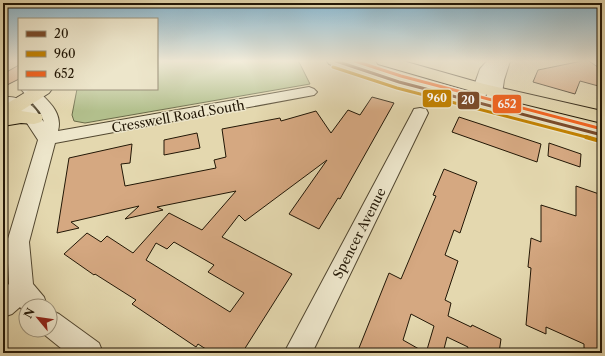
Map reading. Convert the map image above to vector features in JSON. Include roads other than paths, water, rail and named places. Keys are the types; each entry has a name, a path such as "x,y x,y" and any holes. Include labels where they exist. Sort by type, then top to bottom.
{"main road":[{"path":"386,78 399,82 602,117"},
{"path":"431,78 602,135"},
{"path":"8,106 33,90"},
{"path":"3,120 21,117 34,118"}],"street":[{"path":"486,97 487,78"},
{"path":"3,305 28,297 18,242 52,122 47,110 33,90"},
{"name":"Cresswell Road South","path":"46,139 309,92"},
{"path":"8,106 27,110 34,118 46,139"},
{"name":"Spencer Avenue","path":"298,353 420,113"},
{"path":"58,329 89,353"}]}
